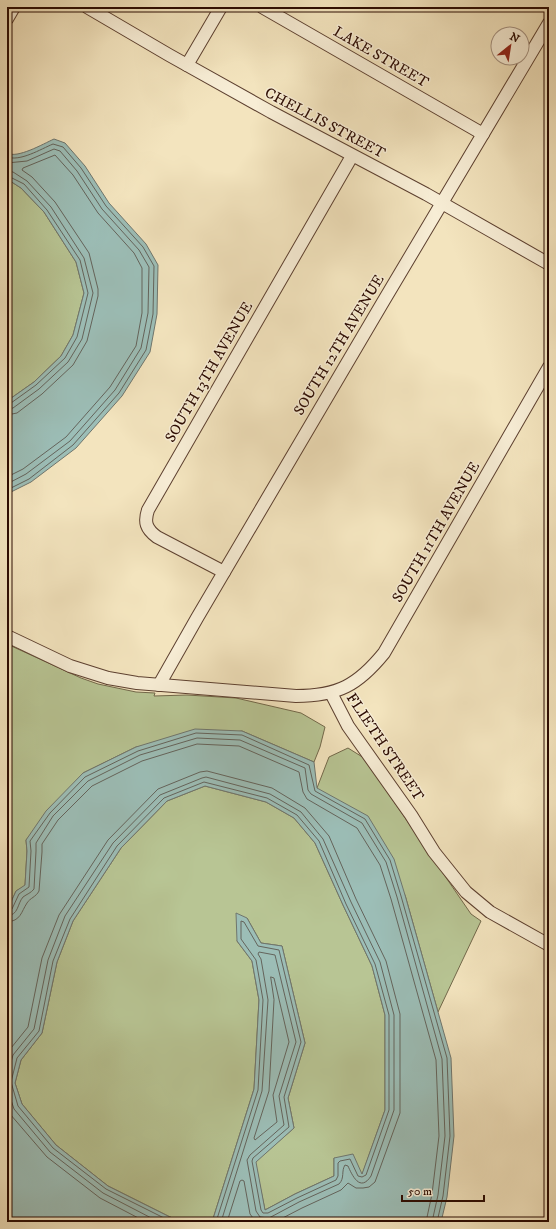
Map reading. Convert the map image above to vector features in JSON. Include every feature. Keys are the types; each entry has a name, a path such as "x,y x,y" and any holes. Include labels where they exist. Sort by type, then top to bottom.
{"street":[{"path":"7,19 14,7"},
{"name":"CHELLIS STREET","path":"87,7 187,65 352,156 442,203 549,264"},
{"path":"187,65 221,7"},
{"name":"LAKE STREET","path":"262,7 484,134"},
{"name":"SOUTH 12TH AVENUE","path":"160,685 224,572 549,24"},
{"name":"SOUTH 13TH AVENUE","path":"224,572 151,533 145,523 148,510 352,156"},
{"name":"SOUTH 11TH AVENUE","path":"331,693 355,682 373,667 384,653 549,368"},
{"name":"FLIETH STREET","path":"7,636 70,666 108,678 137,683 296,696 313,696 331,693 348,726 412,816 434,852 466,892 490,912 549,945"}],"green space":[{"path":"7,179 21,188 44,212 76,262 84,293 73,335 61,356 34,382 7,401"},
{"path":"7,644 81,678 98,684 136,692 155,693 154,696 187,695 236,698 301,713 325,727 320,747 314,762 242,731 136,747 83,773 26,840 27,851 25,886 16,891 7,911"},
{"path":"348,748 364,758 471,914 481,921 438,1012 405,895 317,788 329,757"},
{"path":"205,786 266,802 294,818 315,843 372,966 385,1015 385,1110 362,1175 334,1158 334,1176 265,1210 255,1162 294,1128 288,1098 305,1043 282,946 261,943 247,918 237,941 252,961 259,1000 254,1089 212,1222 185,1222 170,1217 108,1186 56,1145 22,1104 15,1083 21,1060 42,1033 57,962 73,921 121,848 167,801"}],"water":[{"path":"54,139 65,143 85,166 109,203 146,244 158,265 157,314 150,352 122,396 76,448 31,482 7,494 7,401 34,382 61,356 73,335 84,293 76,262 44,212 21,188 7,179 7,153 23,153"},
{"path":"195,729 242,731 314,762 317,788 368,816 394,859 451,1058 454,1136 447,1197 441,1222 212,1222 254,1089 259,1000 252,961 237,941 236,913 247,918 261,943 282,946 305,1043 288,1098 294,1128 256,1162 265,1210 334,1176 334,1158 353,1154 362,1174 385,1110 385,1015 372,966 315,843 294,818 266,802 205,786 167,801 121,848 73,921 57,962 42,1033 21,1060 15,1083 22,1104 56,1145 108,1186 170,1217 185,1222 7,1222 7,911 16,891 25,885 27,851 26,840 46,811 83,773 136,747"}]}
